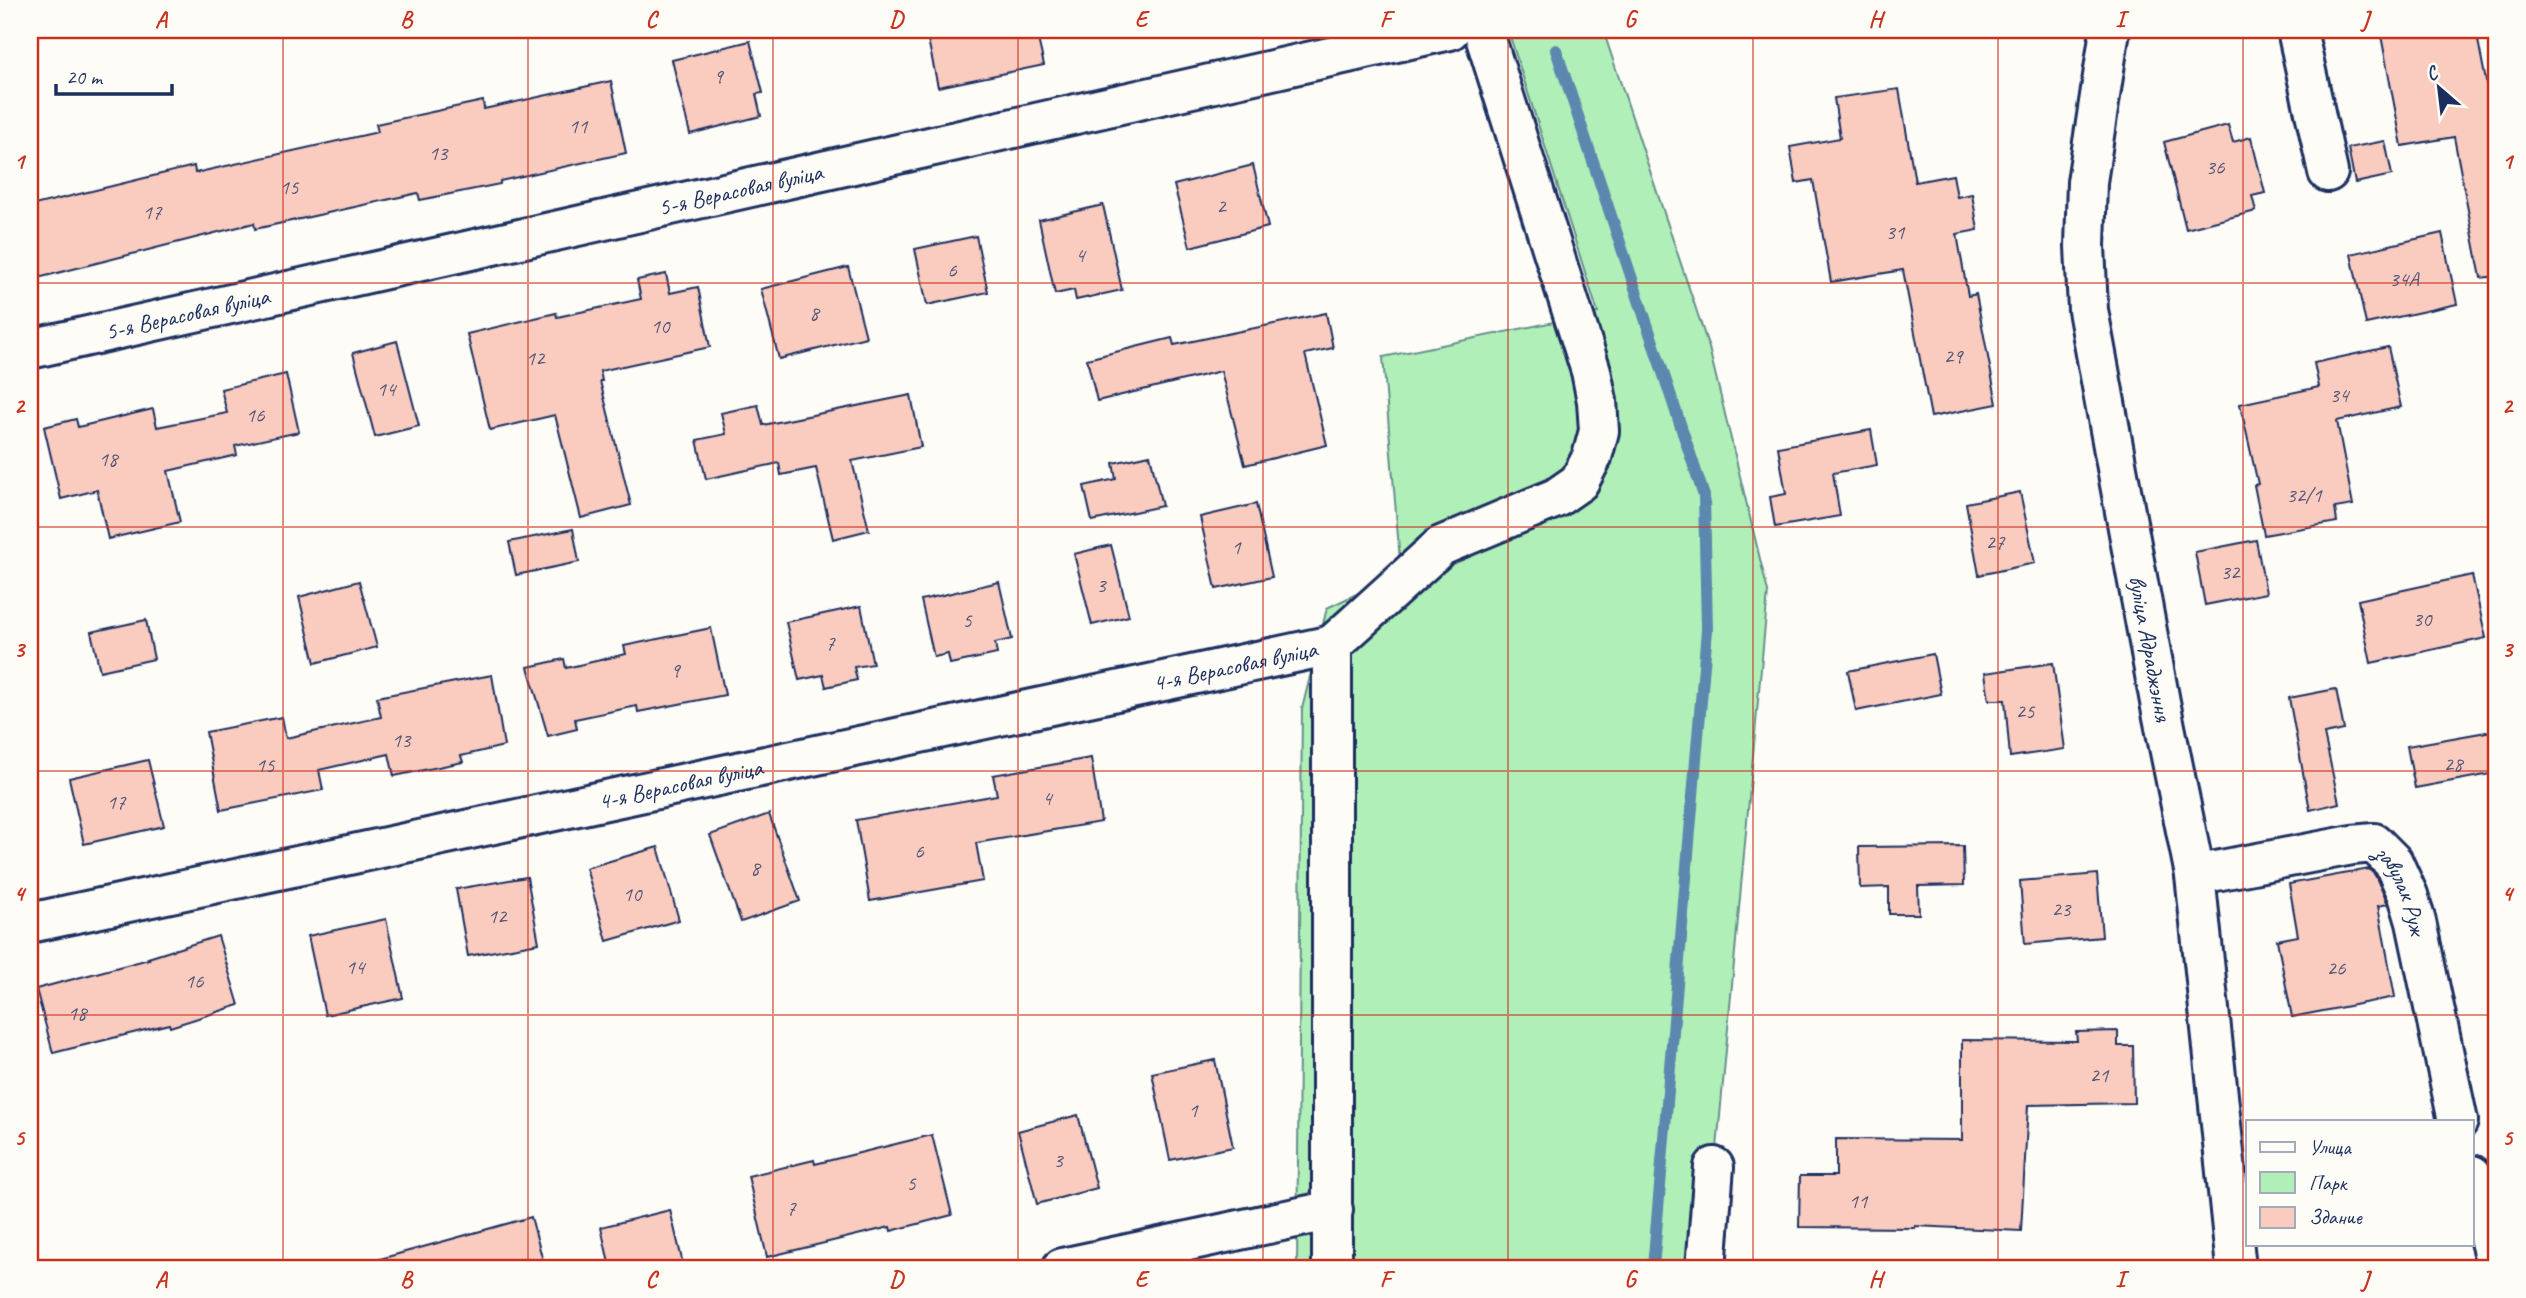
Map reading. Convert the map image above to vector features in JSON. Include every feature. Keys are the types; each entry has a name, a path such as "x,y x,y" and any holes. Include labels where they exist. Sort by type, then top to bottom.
{"street":[{"name":"5-я Верасовая вуліца","path":"30,349 1450,30"},
{"path":"1332,1268 1332,645 1441,546 1556,498 1579,482 1592,457 1599,431 1591,372 1483,30"},
{"name":"вуліца Адраджэння","path":"2110,30 2087,182 2085,246 2088,310 2160,702 2195,875 2236,1268"},
{"path":"2297,30 2328,172"},
{"name":"4-я Верасовая вуліца","path":"30,923 1332,645"},
{"name":"завулак Руж","path":"2195,875 2339,847 2374,843 2393,862 2408,895 2458,1120"},
{"path":"1706,1268 1714,1167"},
{"path":"2483,1196 2496,1263"},
{"path":"1062,1268 1333,1210"}],"green space":[{"path":"1508,30 1603,30 1709,348 1768,592 1706,1268 1297,1268 1302,709 1327,608 1401,573 1383,357 1598,313"}],"building":[{"path":"926,30 1036,30 1044,65 938,87"},
{"path":"2380,30 2476,30 2496,133 2496,276 2481,278 2454,137 2402,146"},
{"path":"750,41 763,93 756,94 761,116 690,134 672,60"},
{"path":"611,81 626,153 500,181 500,184 420,200 418,193 255,229 254,223 30,280 30,206 194,166 195,173 378,132 376,124 483,101 484,109"},
{"path":"1899,89 1915,182 1953,175 1957,197 1972,194 1978,230 1957,234 1968,296 1976,294 1997,404 1931,417 1903,270 1831,282 1813,180 1796,183 1790,147 1840,138 1834,98"},
{"path":"2228,125 2233,142 2251,137 2265,193 2252,196 2256,211 2186,229 2164,142"},
{"path":"2385,141 2392,175 2355,183 2348,148"},
{"path":"1253,165 1268,227 1190,247 1174,185"},
{"path":"1103,205 1122,290 1076,300 1074,290 1055,294 1039,220"},
{"path":"2442,233 2457,304 2366,324 2351,254"},
{"path":"976,236 988,292 927,305 915,249"},
{"path":"848,267 866,337 779,359 761,289"},
{"path":"666,274 670,293 698,287 710,347 600,371 600,381 631,505 581,518 555,415 490,430 467,334 556,313 557,317 641,299 637,280"},
{"path":"1326,313 1333,348 1305,354 1327,445 1245,465 1221,371 1097,401 1087,359 1172,338 1174,345"},
{"path":"397,341 419,426 375,437 353,353"},
{"path":"2388,347 2401,407 2337,421 2353,505 2335,508 2337,522 2264,535 2254,485 2258,484 2240,404 2319,387 2314,363"},
{"path":"286,374 299,432 235,446 237,455 168,471 180,522 108,539 97,490 61,499 44,427 76,419 78,427 153,409 157,427 227,413 221,389"},
{"path":"911,395 921,447 852,461 869,530 833,539 816,468 781,475 779,463 706,479 697,440 726,434 721,413 758,405 763,425"},
{"path":"1871,430 1877,465 1833,473 1840,516 1775,527 1770,497 1786,494 1778,447"},
{"path":"1150,455 1162,506 1092,521 1084,486 1116,479 1113,463"},
{"path":"2020,492 2035,563 1979,575 1966,503"},
{"path":"1256,504 1272,577 1216,589 1200,517"},
{"path":"573,529 579,562 516,575 509,542"},
{"path":"2256,540 2266,593 2205,605 2195,552"},
{"path":"1111,545 1129,616 1092,625 1074,554"},
{"path":"2472,575 2486,638 2371,663 2358,600"},
{"path":"359,581 377,647 315,663 299,597"},
{"path":"999,582 1012,639 995,643 997,654 950,664 948,654 934,657 921,600"},
{"path":"861,606 873,664 854,667 857,680 826,687 823,675 799,680 786,622"},
{"path":"146,620 154,659 100,671 91,632"},
{"path":"711,628 725,695 638,712 637,706 575,719 577,729 548,736 528,667 564,659 566,668 626,654 624,646"},
{"path":"1933,654 1941,694 1856,711 1848,671"},
{"path":"2053,663 2065,749 2010,757 2005,700 1989,700 1985,673"},
{"path":"492,675 504,746 461,756 463,762 394,776 389,754 319,770 323,790 221,810 206,732 282,717 286,738 381,717 377,697"},
{"path":"2336,689 2344,730 2324,734 2339,803 2310,810 2289,698"},
{"path":"2492,731 2496,773 2415,788 2407,746"},
{"path":"1091,758 1101,822 976,843 983,881 870,901 856,820 997,795 993,775"},
{"path":"148,760 164,826 84,844 69,778"},
{"path":"769,814 800,901 741,922 710,835"},
{"path":"1963,846 1964,885 1918,886 1919,914 1889,914 1889,887 1860,888 1859,847"},
{"path":"658,847 679,920 607,941 586,868"},
{"path":"2369,869 2375,875 2388,904 2378,906 2395,997 2292,1017 2277,940 2298,936 2289,884"},
{"path":"2097,874 2102,937 2025,944 2020,881"},
{"path":"527,877 539,943 468,956 456,889"},
{"path":"386,919 403,998 325,1015 308,936"},
{"path":"218,936 239,1005 170,1027 169,1024 53,1053 36,989 149,959"},
{"path":"2118,1031 2118,1046 2133,1046 2134,1103 2028,1105 2021,1231 1915,1226 1799,1227 1800,1176 1836,1176 1836,1139 1962,1140 1962,1040 2077,1041 2076,1032"},
{"path":"1215,1060 1233,1147 1170,1160 1152,1073"},
{"path":"1078,1115 1097,1188 1037,1204 1018,1131"},
{"path":"932,1135 952,1215 767,1257 748,1176 814,1160 815,1164"},
{"path":"670,1210 684,1268 610,1268 601,1227"},
{"path":"531,1217 545,1268 381,1268 380,1259"}],"waterway":[{"path":"1556,50 1704,496 1707,630 1653,1268"}]}
